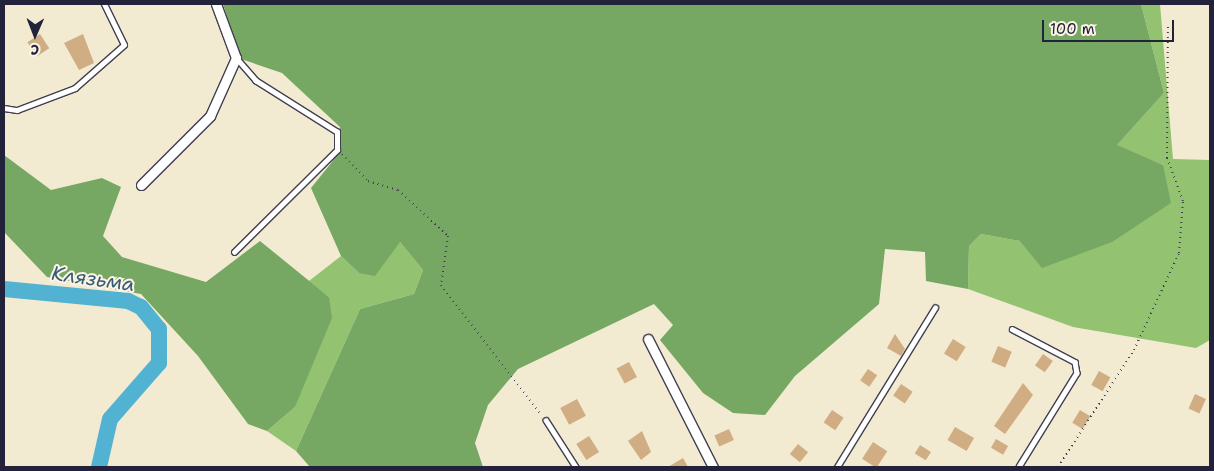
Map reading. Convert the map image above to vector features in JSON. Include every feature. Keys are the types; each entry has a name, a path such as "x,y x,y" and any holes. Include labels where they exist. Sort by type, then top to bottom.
{"street":[{"path":"141,185 210,116 236,58 216,4"},
{"path":"648,339 713,467"}],"lane":[{"path":"4,108 17,110 75,88 124,45 104,4"},
{"path":"234,252 337,150 337,132 256,81 236,58"},
{"path":"837,467 935,308"},
{"path":"1012,329 1075,362 1077,372 1019,467"},
{"path":"546,420 576,467"}],"path":[{"path":"1058,467 1134,350 1178,253 1183,201 1167,158 1168,26"},
{"path":"337,150 368,181 398,190 448,236 442,285 546,420"}],"green space":[{"path":"223,4 1141,4 1164,93 1117,145 1163,165 1171,203 1112,242 1042,268 1020,241 981,234 969,246 968,289 926,281 925,252 885,249 879,304 795,376 765,415 733,413 703,393 660,340 673,325 654,304 518,369 488,405 475,443 483,467 310,467 296,451 360,309 414,294 423,270 400,242 375,276 359,273 341,256 311,188 340,152 340,127 282,73 241,59"},
{"path":"1141,4 1160,4 1173,159 1210,160 1210,340 1196,348 1073,327 968,289 969,246 981,234 1020,241 1163,165 1116,146 1164,93"},
{"path":"4,155 51,190 102,178 121,187 103,236 122,257 206,282 260,241 329,297 332,318 295,407 267,431 248,424 198,356 141,294 47,277 4,232"},
{"path":"400,242 423,270 414,294 360,309 296,451 267,431 295,407 329,297 309,281 341,256 359,273"}],"building":[{"path":"40,34 49,48 37,56 27,42"},
{"path":"83,34 94,63 79,70 64,43"},
{"path":"895,334 905,349 901,356 887,348"},
{"path":"953,339 966,347 957,361 944,353"},
{"path":"998,346 1012,352 1005,368 991,362"},
{"path":"1043,354 1053,361 1045,372 1035,365"},
{"path":"629,362 637,377 625,384 617,369"},
{"path":"868,369 877,375 869,387 860,381"},
{"path":"1099,371 1110,377 1103,391 1091,385"},
{"path":"1023,383 1033,395 1005,434 994,426"},
{"path":"901,384 913,392 905,403 893,396"},
{"path":"1195,394 1206,399 1199,413 1188,409"},
{"path":"577,399 586,416 569,425 560,408"},
{"path":"832,410 844,418 835,430 824,422"},
{"path":"1080,410 1090,416 1083,429 1072,423"},
{"path":"955,427 974,438 967,451 948,440"},
{"path":"729,429 734,440 719,446 714,436"},
{"path":"642,431 651,452 641,460 628,441"},
{"path":"589,436 599,452 586,460 576,444"},
{"path":"996,439 1008,446 1003,455 991,448"},
{"path":"873,442 887,451 877,467 862,459"},
{"path":"798,444 808,452 800,462 790,454"},
{"path":"920,445 931,452 926,460 915,453"},
{"path":"683,458 688,467 668,467"}],"waterway":[{"name":"Клязьма","path":"4,289 128,301 141,307 159,329 159,363 110,419 99,467"}]}
